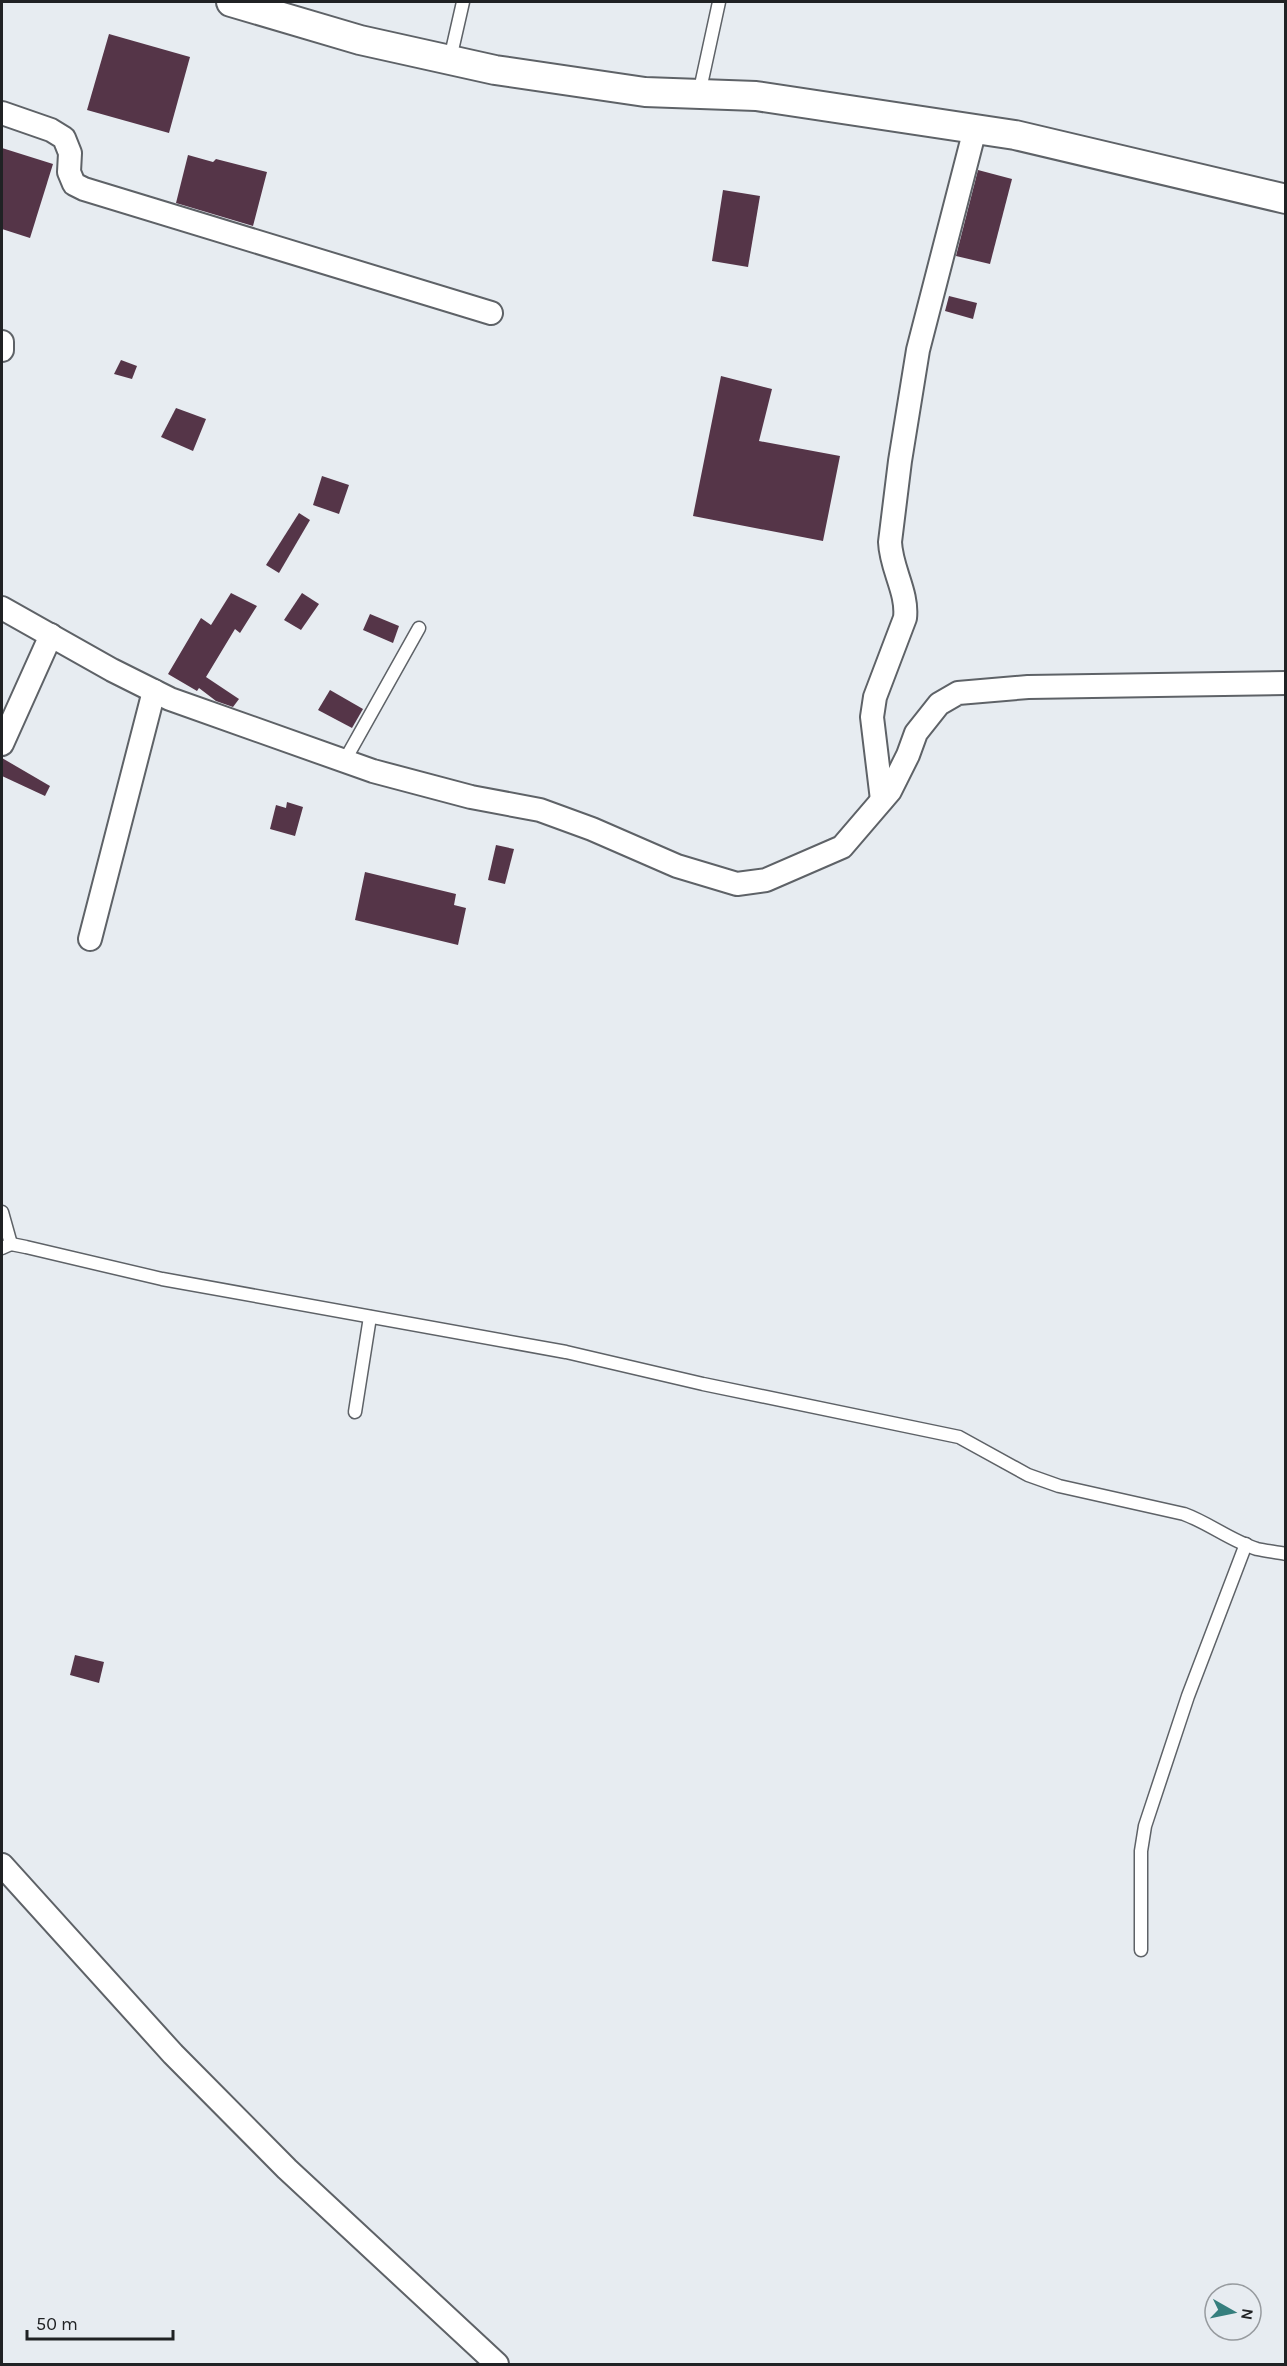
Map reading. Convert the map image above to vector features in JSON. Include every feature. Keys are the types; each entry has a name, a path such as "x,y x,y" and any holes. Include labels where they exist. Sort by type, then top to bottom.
{"street":[{"path":"231,2 272,7 360,40 495,70 645,92 756,96 1015,135 1108,155 1286,199"},
{"path":"2,113 51,130 64,138 70,153 71,178 74,183 84,189 492,313"},
{"path":"882,800 872,717 874,697 907,605 892,564 890,549 900,461 918,350 975,129"},
{"path":"2,342 2,350"},
{"path":"2,608 112,670 170,699 374,771 471,797 540,810 592,829 677,866 737,884 766,880 842,847 890,791 916,733 939,704 958,693 978,689 1061,686 1286,683"},
{"path":"2,744 51,635"},
{"path":"90,939 154,691"},
{"path":"2,1865 173,2054 262,2144 427,2301 497,2364"}],"lane":[{"path":"450,59 463,2"},
{"path":"699,94 718,2"},
{"path":"345,760 419,628"},
{"path":"2,1212 6,1246 52,1252 162,1279 566,1353 959,1437 1028,1474 1059,1486 1184,1514 1203,1521 1257,1549 1286,1554"},
{"path":"355,1412 370,1317"},
{"path":"1141,1950 1141,1851 1145,1826 1188,1696 1246,1544"}],"building":[{"path":"109,34 190,57 169,133 87,110"},
{"path":"2,148 53,164 30,238 2,229"},
{"path":"188,155 213,162 216,159 267,172 253,226 176,203"},
{"path":"978,170 1012,179 990,264 956,256"},
{"path":"723,190 760,196 748,267 712,261"},
{"path":"949,296 977,303 973,319 945,311"},
{"path":"121,360 137,366 132,379 114,374"},
{"path":"721,376 772,389 759,441 840,456 823,541 693,516"},
{"path":"176,408 206,419 193,451 161,437"},
{"path":"322,476 349,485 339,514 313,505"},
{"path":"299,513 310,520 279,573 266,565"},
{"path":"231,593 257,606 240,633 235,629 206,677 239,699 233,707 216,701 199,688 197,691 168,674 201,618 211,625"},
{"path":"302,593 319,604 301,630 284,620"},
{"path":"370,614 399,626 393,643 363,630"},
{"path":"330,690 363,709 352,728 318,710"},
{"path":"2,758 50,786 45,796 2,776"},
{"path":"287,802 303,807 295,836 270,829 276,805 286,808"},
{"path":"496,845 514,849 505,884 488,880"},
{"path":"365,872 456,894 454,905 466,908 458,945 355,920"},
{"path":"75,1655 104,1662 99,1683 70,1675"}]}
